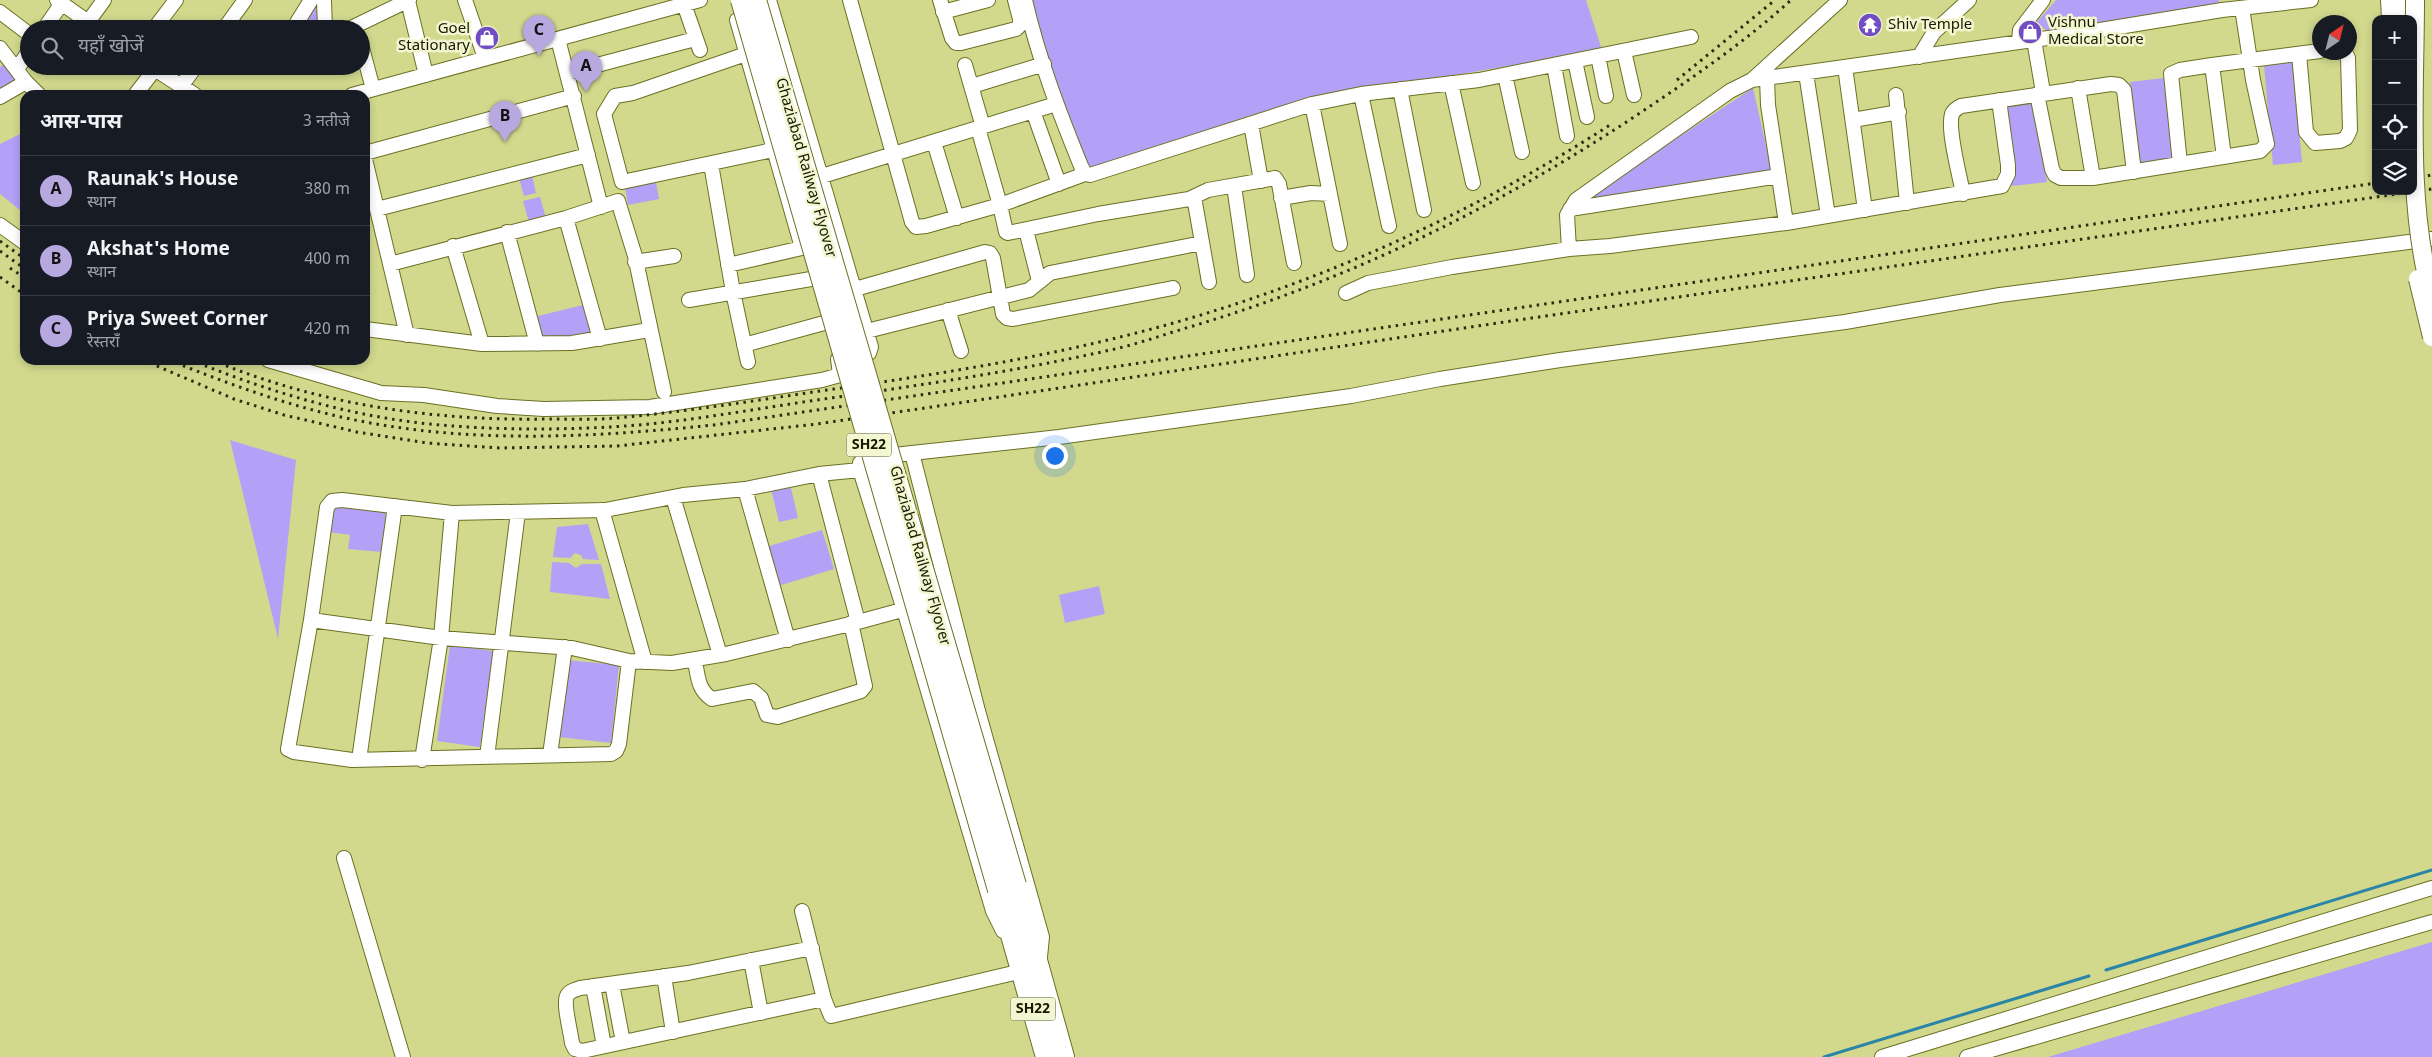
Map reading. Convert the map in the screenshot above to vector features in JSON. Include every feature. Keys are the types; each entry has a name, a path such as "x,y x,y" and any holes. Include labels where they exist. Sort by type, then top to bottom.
{"highway":[{"name":"Ghaziabad Railway Flyover","path":"741,0 1007,887"},
{"name":"Ghaziabad Railway Flyover","path":"756,0 1007,887 1026,967"},
{"name":"SH22","path":"1026,967 1057,1056"}],"main road":[{"path":"2400,0 2400,15"},
{"path":"2415,0 2415,167 2422,238 2432,294"},
{"path":"2406,195 2414,265 2432,337"}],"street":[{"path":"95,20 104,0"},
{"path":"161,20 176,0"},
{"path":"231,20 245,0"},
{"path":"299,20 311,0"},
{"path":"324,0 325,20"},
{"path":"370,90 700,0"},
{"path":"285,365 381,393 424,395 497,406 561,409 650,407 822,380 840,375 838,358 833,354 773,150 732,0"},
{"path":"769,0 871,347 869,353 838,358"},
{"path":"850,0 912,222 916,227 957,218 1000,205 1085,174 1095,174 1312,104 1361,94 1505,75 1691,37"},
{"path":"988,0 942,6 952,38 956,43 1016,28 1020,25 1020,19 1015,0"},
{"path":"1025,0 1056,104 1085,174"},
{"path":"1569,249 1567,215 1576,200 1730,91 1752,80 1840,0"},
{"path":"1918,57 1934,32 1969,0"},
{"path":"2019,42 2020,30 2043,0"},
{"path":"1752,80 2034,40 2222,5 2242,8 2311,0"},
{"path":"2388,0 2389,15"},
{"path":"468,1 485,58"},
{"path":"49,20 60,2 86,20"},
{"path":"368,20 401,2 426,74"},
{"path":"567,73 698,44 684,4"},
{"path":"2034,40 2040,93 2055,175 2061,178 2093,178 2134,172 2260,152 2267,144 2250,60 2242,8"},
{"path":"0,12 20,27"},
{"path":"558,39 601,207"},
{"path":"0,48 20,73"},
{"path":"1624,51 1634,96"},
{"path":"2180,164 2170,74 2180,70 2212,65 2312,52"},
{"path":"746,54 633,93 615,96 604,114 622,182 811,142"},
{"path":"2299,54 2306,132 2315,143 2340,141 2346,138 2350,130 2348,60"},
{"path":"1598,56 1606,96"},
{"path":"1575,61 1587,116"},
{"path":"17,69 20,64"},
{"path":"972,86 1044,64"},
{"path":"1554,65 1567,136"},
{"path":"2212,65 2224,157"},
{"path":"965,66 972,86 980,127 1006,232 1026,230 1098,214 1194,197 1198,193 1208,190 1275,178 1278,180 1294,263"},
{"path":"1845,67 1865,210"},
{"path":"1806,72 1828,216"},
{"path":"21,75 34,90"},
{"path":"138,90 148,75"},
{"path":"165,75 188,90"},
{"path":"182,85 189,75"},
{"path":"369,75 373,89"},
{"path":"1505,75 1522,152"},
{"path":"1767,78 1768,105 1786,223"},
{"path":"0,97 26,82"},
{"path":"1451,83 1473,183"},
{"path":"1963,194 1953,139 1951,116 1953,111 1961,106 2078,88 2114,84 2124,90 2134,172"},
{"path":"2078,88 2093,178"},
{"path":"1400,89 1424,210"},
{"path":"1361,94 1389,226"},
{"path":"1896,94 1907,203"},
{"path":"370,152 574,96"},
{"path":"1346,293 1368,283 1385,279 1569,249 1610,246 1786,223 2002,186 2006,182 2008,165 1999,100"},
{"path":"822,176 1056,104"},
{"path":"1312,104 1340,244"},
{"path":"1033,111 1059,184"},
{"path":"1853,120 1899,112"},
{"path":"1251,124 1261,181"},
{"path":"934,142 957,218"},
{"path":"377,209 588,155"},
{"path":"711,164 733,292 748,362"},
{"path":"1570,209 1779,176"},
{"path":"370,180 407,335"},
{"path":"1234,186 1247,275"},
{"path":"1281,198 1311,193 1330,194"},
{"path":"1194,197 1209,282"},
{"path":"390,264 566,218 618,201 636,262 649,330 664,392"},
{"path":"566,218 600,339"},
{"path":"0,225 20,239"},
{"path":"1026,230 1039,280"},
{"path":"507,232 537,344"},
{"path":"1026,967 993,911 904,610 860,470 860,463 867,458 1059,437 1351,396 1440,379 1560,360 1845,322 2000,295 2432,239"},
{"path":"867,331 1029,290 1050,273 1202,243"},
{"path":"453,246 482,344"},
{"path":"728,265 802,248"},
{"path":"855,289 985,252 990,253 993,258 1003,314 1007,318 1013,319 1173,288"},
{"path":"636,262 674,256"},
{"path":"689,300 811,279"},
{"path":"948,310 961,350"},
{"path":"744,345 824,323"},
{"path":"370,330 482,344 572,344 649,330"},
{"path":"802,911 824,999 829,1013 834,1017 1026,967 1042,937 949,598 912,453"},
{"path":"629,660 619,744 616,751 611,754 359,760 294,752 288,748 311,620 327,507 332,501 342,500 452,513 602,510 673,497 745,489 818,474 860,470"},
{"path":"695,661 699,686 704,694 712,699 753,691 761,698 767,714 777,717 861,691 865,686 855,623 818,474"},
{"path":"745,489 788,640"},
{"path":"673,497 720,655"},
{"path":"359,760 395,506"},
{"path":"602,510 645,662"},
{"path":"487,757 518,512"},
{"path":"422,760 441,638 452,513"},
{"path":"311,620 441,638 565,647 629,660 672,663 695,661 788,640 949,598"},
{"path":"550,756 565,647"},
{"path":"344,858 403,1057"},
{"path":"1882,1057 2432,888"},
{"path":"1967,1057 2432,922"},
{"path":"812,948 664,976 592,986 570,992 566,997 572,1043 575,1049 582,1051 824,999"},
{"path":"750,960 761,1013"},
{"path":"664,976 673,1032"},
{"path":"612,984 623,1042"},
{"path":"592,986 604,1046"}],"shaded area":[{"path":"311,0 324,0 325,20 299,20"},
{"path":"1031,0 1586,0 1602,50 1402,84 1255,114 1090,170 1056,86"},
{"path":"2056,0 2219,0 2219,8 2049,33 2037,22"},
{"path":"2293,62 2302,162 2273,165 2264,65"},
{"path":"5,64 19,82 0,94 0,67"},
{"path":"2164,78 2175,159 2141,164 2130,82"},
{"path":"1753,88 1772,172 1596,198 1589,196"},
{"path":"2036,100 2047,182 2012,186 2002,105"},
{"path":"20,134 20,210 0,194 0,144"},
{"path":"532,175 536,193 524,196 519,178"},
{"path":"655,177 659,199 628,205 624,182"},
{"path":"540,197 546,218 529,222 523,201"},
{"path":"587,304 595,337 539,340 534,317"},
{"path":"230,440 296,460 278,639"},
{"path":"790,484 798,518 779,522 771,489"},
{"path":"332,506 386,511 382,552 348,549 350,535 329,532"},
{"path":"588,524 599,560 583,559 581,555 575,553 570,558 553,557 557,527"},
{"path":"822,530 834,569 778,586 766,547"},
{"path":"552,562 569,563 576,568 582,564 601,564 610,599 550,592"},
{"path":"1099,586 1105,614 1065,623 1059,595"},
{"path":"450,645 493,651 480,747 437,741"},
{"path":"567,660 619,665 611,743 559,737"},
{"path":"2432,942 2432,1057 2048,1057"}],"waterway":[{"path":"2106,970 2432,870"},
{"path":"1824,1057 2089,976"}],"railway":[{"path":"1677,80 1775,0"},
{"path":"204,365 278,392 369,415 453,426 543,429 610,427 693,419 976,376 1119,348 1252,307 1311,285 1368,262 1480,208 1588,147 1640,113 1737,45 1791,0"},
{"path":"225,365 253,376 294,388 377,407 420,413 506,419 599,419 642,416 968,368 1079,347 1181,321 1310,277 1374,252 1436,223 1555,159 1613,123"},
{"path":"2417,177 2432,175"},
{"path":"182,365 239,387 311,410 404,428 492,436 625,433 714,425 2372,184"},
{"path":"155,365 234,399 284,415 357,432 427,443 499,448 617,446 817,424 1518,320 2432,189"},
{"path":"0,241 20,255"},
{"path":"0,251 20,265"},
{"path":"10,268 20,275"},
{"path":"0,277 20,291"}],"place":[{"name":"Shiv Temple","path":"1870,25"},
{"name":"Vishnu Medical Store","path":"2030,32"},
{"name":"Goel Stationary","path":"487,38"},
{"name":"Priya Sweet Corner","path":"539,56"},
{"name":"Raunak's House","path":"586,92"},
{"name":"Akshat's Home","path":"505,142"}]}
